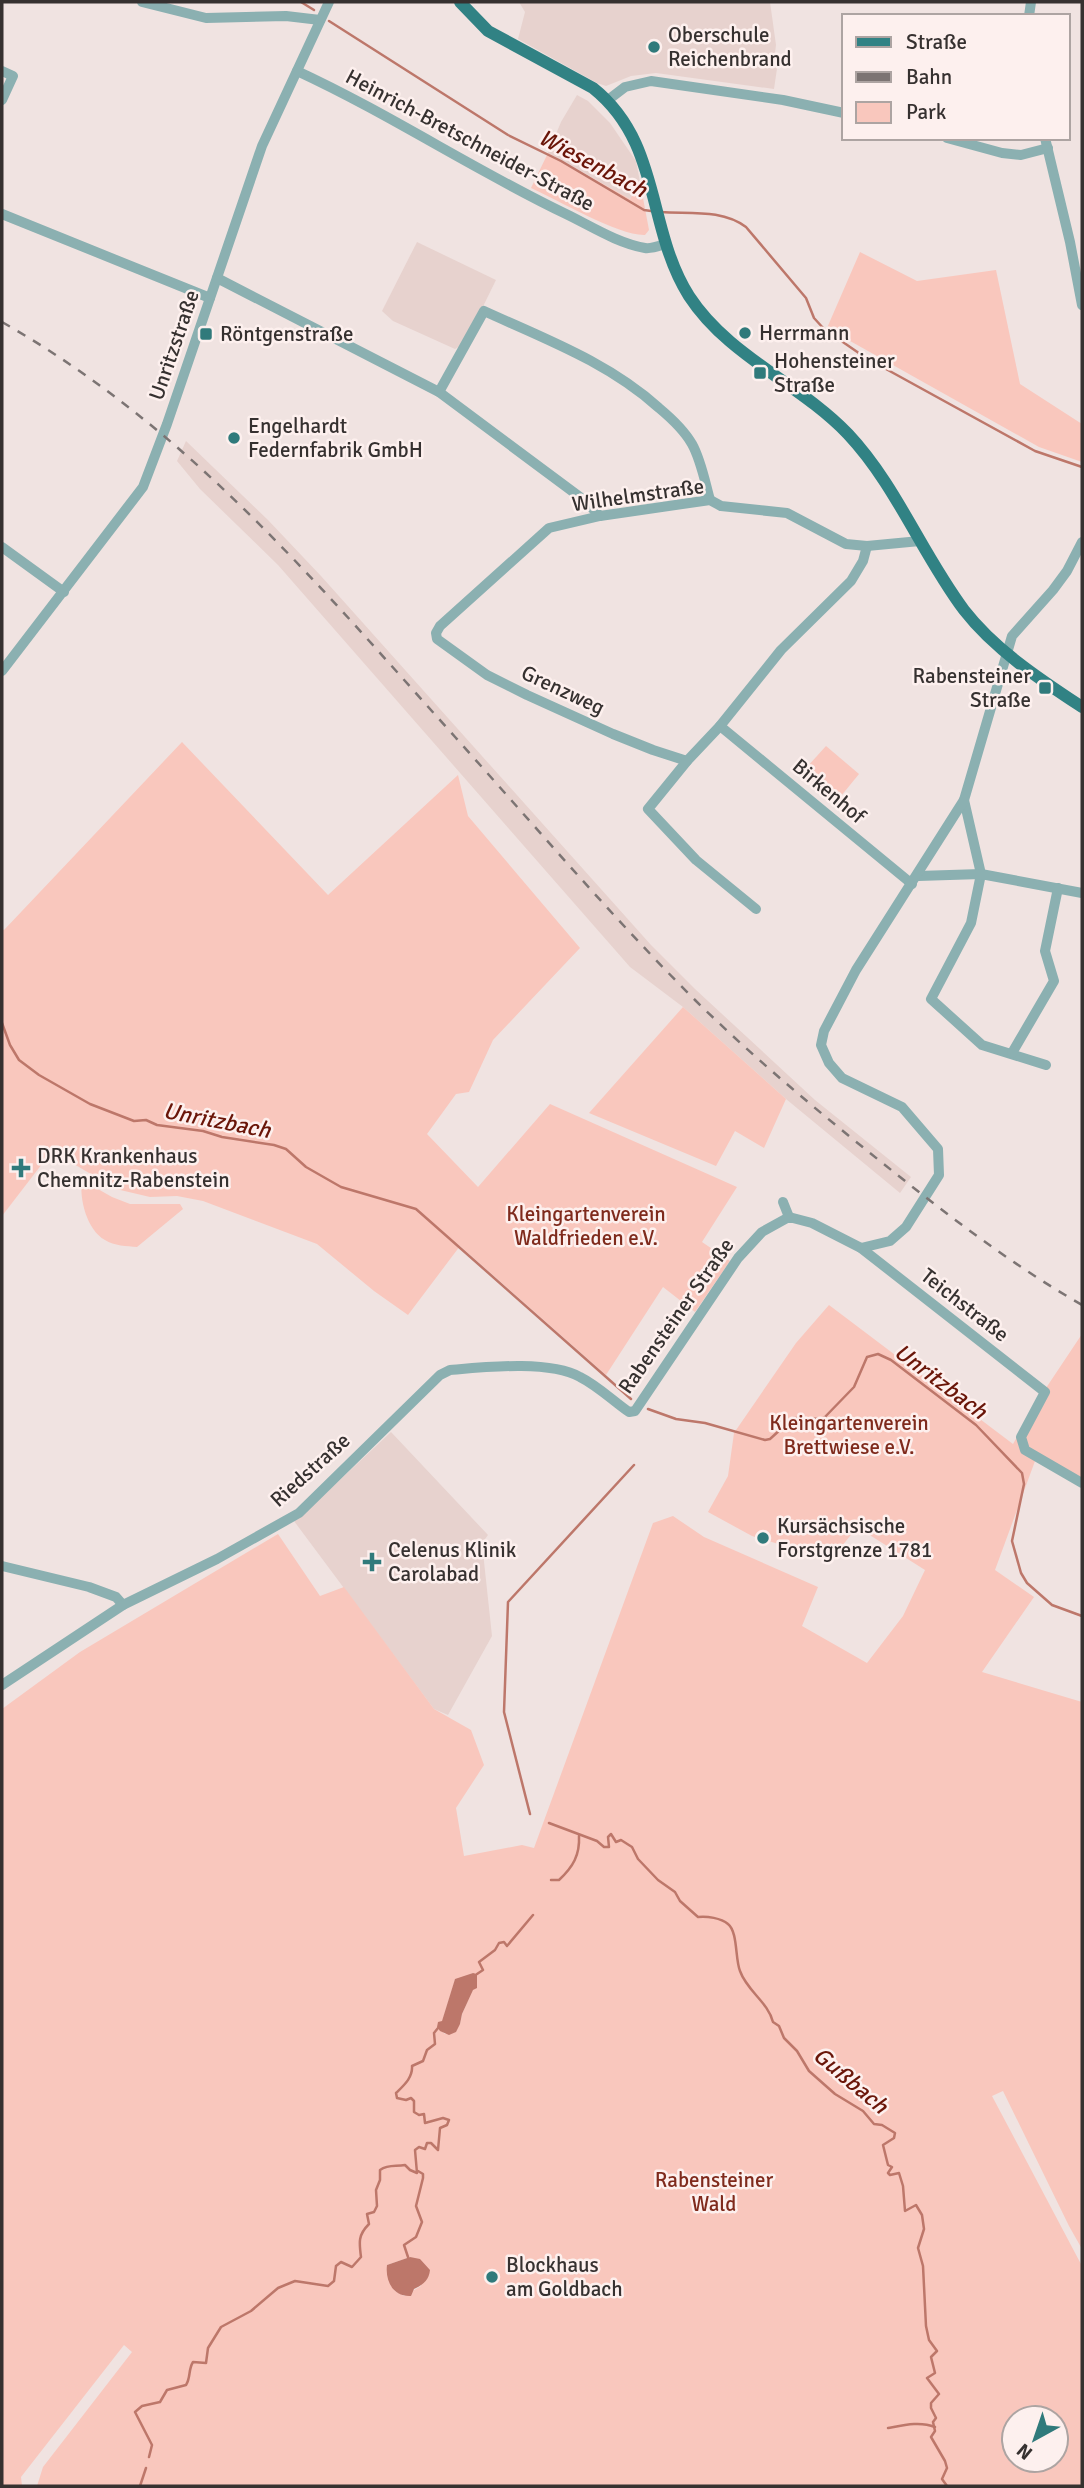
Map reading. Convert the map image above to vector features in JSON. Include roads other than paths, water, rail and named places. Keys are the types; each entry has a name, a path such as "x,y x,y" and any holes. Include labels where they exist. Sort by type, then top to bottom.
{"main road":[{"path":"460,2 488,31 593,88 608,100 639,149 665,244 688,295 714,328 733,345 846,431 872,462 965,611 1006,652 1082,707"}],"street":[{"path":"142,2 205,18 286,16 320,20"},
{"name":"Unritzstraße","path":"2,671 144,487 262,146 329,2"},
{"path":"2,71 13,76 2,100"},
{"name":"Heinrich-Bretschneider-Straße","path":"297,71 351,96 525,195 626,243 648,249 665,244"},
{"path":"608,100 625,87 651,81 783,100 842,113"},
{"path":"954,140 1002,153 1021,155 1046,143 1082,305"},
{"path":"2,214 210,298"},
{"path":"217,278 439,392 584,500 600,516"},
{"path":"439,392 484,311 570,349 617,375 651,401 691,442 710,500"},
{"name":"Wilhelmstraße","path":"436,633 440,626 549,528 600,516 710,500 722,506 787,513 846,544 867,546 920,541"},
{"path":"756,909 696,860 648,809 781,650 851,581 863,561 867,546"},
{"path":"2,547 64,592"},
{"path":"783,1202 789,1217 812,1223 862,1248 890,1241 906,1227 939,1175 938,1149 902,1107 842,1078 829,1063 821,1045 824,1031 856,970 964,800 1012,636 1053,590 1081,549"},
{"name":"Grenzweg","path":"436,633 437,639 487,675 644,747 687,761"},
{"name":"Birkenhof","path":"720,726 915,880"},
{"path":"964,800 981,874 971,923 931,999 982,1045 1046,1065"},
{"path":"915,880 981,874 1082,893"},
{"path":"1012,1053 1054,981 1045,951 1058,888"},
{"name":"Rabensteiner Straße","path":"629,1412 635,1410 645,1399 738,1258 762,1232 789,1217"},
{"name":"Teichstraße","path":"862,1248 1045,1392 1021,1437 1025,1450 1082,1483"},
{"name":"Riedstraße","path":"2,1685 123,1605 217,1559 299,1513 440,1375 450,1370 544,1366 569,1372 590,1383 629,1412"},
{"path":"2,1566 89,1587 116,1597 123,1605"}],"waterway":[{"name":"Wiesenbach","path":"301,2 314,10"},
{"name":"Wiesenbach","path":"329,21 508,135 561,161 644,210 651,211"},
{"name":"Wiesenbach","path":"661,212 716,215 737,221 746,227 806,298 814,318 824,329 866,358 1035,451 1082,467"},
{"name":"Unritzbach","path":"2,1023 19,1060 39,1075 90,1104 134,1121 146,1120 157,1125 274,1145 286,1149 306,1167 341,1187 416,1209 631,1399"},
{"name":"Unritzbach","path":"648,1409 676,1419 705,1423 765,1440 770,1439 793,1418 823,1419 854,1387 867,1357 878,1354 891,1360 976,1425 1022,1473 1024,1484 1012,1541 1021,1573 1027,1583 1052,1605 1082,1616"},
{"path":"530,1814 504,1712 508,1602 634,1465"},
{"name":"Gußbach","path":"549,1823 597,1841 604,1847 609,1847 608,1837 611,1834 616,1842 621,1840 632,1847 638,1859 698,1917 714,1918 728,1924 733,1933 738,1966 743,1978 767,2008 773,2022 779,2026 784,2038 797,2051 809,2071 835,2094 863,2111 874,2124 882,2125 895,2133 894,2138 883,2145 888,2165 892,2167 888,2173 899,2173 905,2211 916,2205 922,2215 924,2229 918,2248 923,2266 926,2326 929,2340 937,2351 931,2357 935,2373 927,2378 939,2394 931,2403 936,2418 933,2422 935,2431 931,2437 945,2461 947,2468 942,2479 947,2486"},
{"path":"551,1880 559,1880 572,1865 577,1855 579,1836"},
{"path":"477,1974 483,1970 479,1962 495,1950 499,1943 504,1942 507,1946 533,1915"},
{"path":"149,2457 152,2445 135,2412 142,2406 160,2402 167,2390 186,2385 193,2362 206,2363 208,2348 221,2327 251,2311 278,2288 295,2281 328,2286 334,2281 336,2266 341,2262 352,2267 361,2257 360,2239 369,2224 367,2214 374,2212 377,2206 376,2190 380,2170 389,2166 405,2165 417,2173 415,2150 419,2147 425,2149 427,2143 431,2143 438,2150 440,2128 447,2125 449,2120 443,2118 425,2123 424,2114 414,2112 414,2101 411,2098 397,2098 396,2093 409,2078 412,2066 423,2061 427,2050 435,2044 434,2033 438,2028"},
{"path":"408,2257 404,2245 416,2237 422,2222 416,2206 423,2174 418,2171"},
{"path":"888,2428 918,2424 935,2427"},
{"path":"140,2486 146,2468"}],"railway":[{"path":"2,322 69,364 132,410 246,511 352,622 633,936 743,1045 940,1209 1010,1259 1082,1305"}],"place":[{"name":"Oberschule Reichenbrand","path":"654,47"},
{"name":"Herrmann","path":"745,333"},
{"name":"Röntgenstraße","path":"206,334"},
{"name":"Hohensteiner Straße","path":"760,373"},
{"name":"Engelhardt Federnfabrik GmbH","path":"234,438"},
{"name":"Rabensteiner Straße","path":"1045,688"},
{"name":"DRK Krankenhaus Chemnitz-Rabenstein","path":"21,1168"},
{"name":"Kursächsische Forstgrenze 1781","path":"763,1538"},
{"name":"Celenus Klinik Carolabad","path":"372,1562"},
{"name":"Blockhaus am Goldbach","path":"492,2277"}],"park label":[{"name":"Kleingartenverein Waldfrieden e.V.","path":"586,1226"},
{"name":"Kleingartenverein Brettwiese e.V.","path":"849,1435"},
{"name":"Rabensteiner Wald","path":"714,2192"}]}
